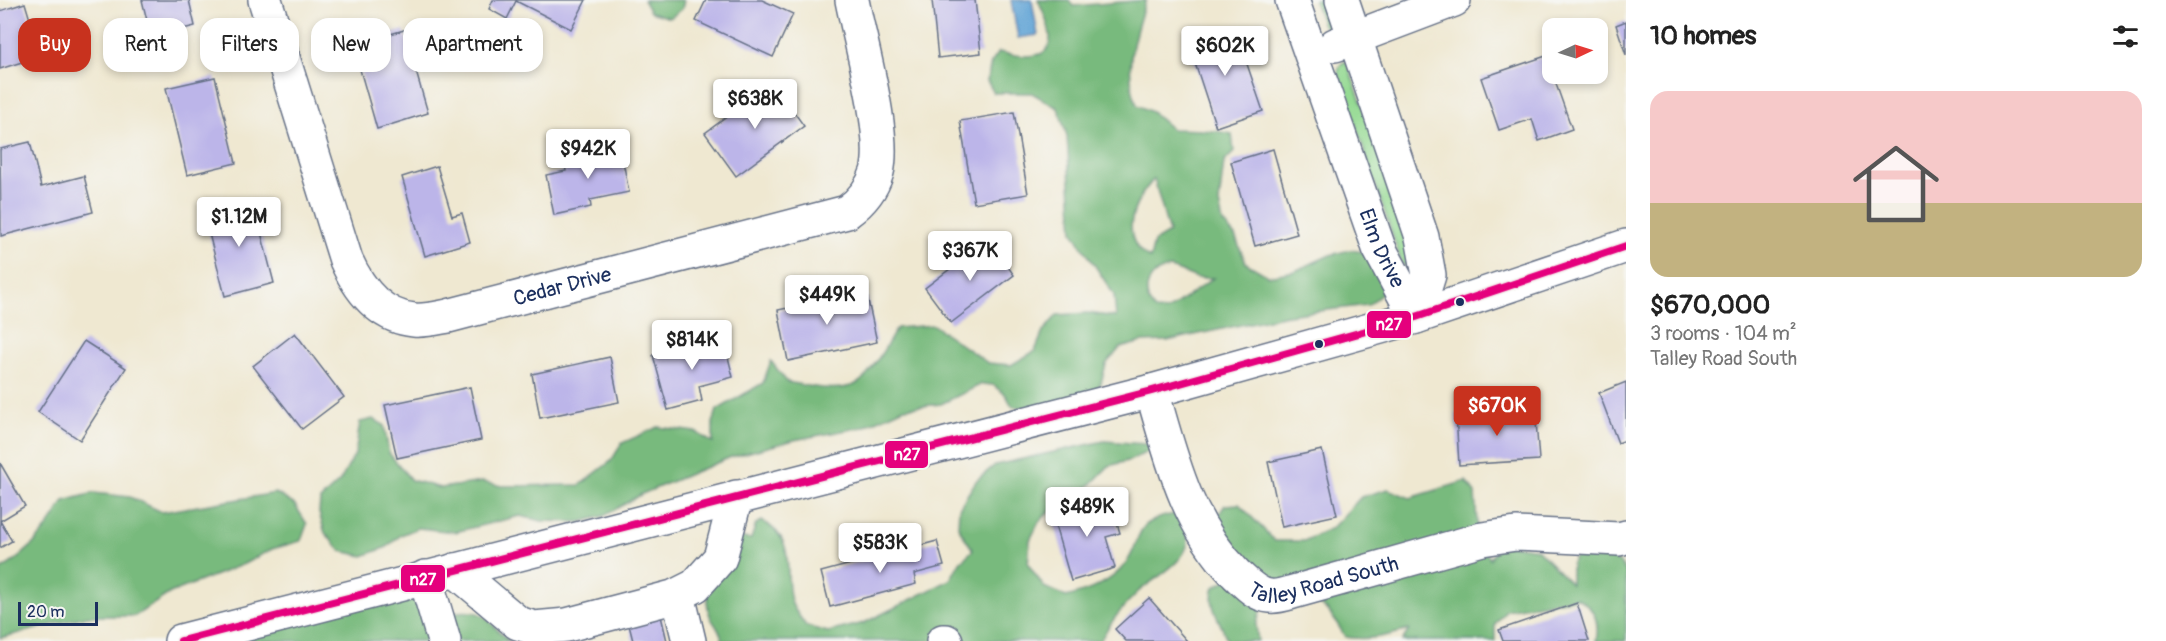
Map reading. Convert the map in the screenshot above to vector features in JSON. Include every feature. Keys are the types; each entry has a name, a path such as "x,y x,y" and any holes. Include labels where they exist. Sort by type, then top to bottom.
{"street":[{"name":"Cedar Drive","path":"265,0 346,260 355,281 368,296 389,313 414,320 448,316 847,212 861,202 876,175 880,156 878,129 852,0"},
{"name":"Elm Drive","path":"1292,0 1379,248 1416,317"},
{"name":"Elm Drive","path":"1342,0 1422,237 1429,275 1416,317"},
{"path":"1310,54 1454,0"},
{"path":"181,641 1152,391 1416,317 1626,246"},
{"name":"Talley Road South","path":"1152,391 1177,477 1193,517 1234,571 1249,587 1263,595 1272,597 1293,592 1482,538 1516,534 1624,544"},
{"path":"440,573 518,623 534,628 567,625 678,596 706,576 720,558 736,497"},
{"path":"440,573 444,641"},
{"path":"678,596 689,641"}],"green space":[{"path":"643,0 684,0 682,9 670,18 650,12"},
{"path":"1038,0 1069,0 1073,6 1146,0 1132,52 1131,78 1137,105 1152,112 1172,129 1210,130 1232,134 1234,152 1224,162 1219,203 1223,223 1235,236 1246,263 1268,276 1295,271 1330,255 1350,250 1371,253 1387,280 1383,293 1368,305 1287,315 1167,341 1142,342 1120,348 1106,364 1101,383 1091,397 1032,410 1012,406 1006,395 993,385 982,384 941,404 904,408 863,427 794,440 731,457 642,494 604,516 580,522 542,521 520,516 455,532 418,528 401,535 387,547 363,556 341,551 325,533 319,513 320,500 340,481 355,454 360,422 373,419 384,425 389,453 411,480 441,488 482,482 502,486 580,485 611,461 622,443 658,427 696,432 713,443 713,423 717,410 763,383 771,361 787,382 832,389 842,388 863,379 897,328 933,325 988,363 1011,365 1035,351 1043,332 1057,315 1088,313 1116,317 1114,295 1073,232 1067,136 1058,108 1032,93 994,93 987,81 991,63 999,52 1032,56 1048,48 1049,29","holes":["1154,179 1169,233 1154,242 1150,259 1140,251 1131,231 1135,210","1171,268 1197,278 1213,278 1167,311 1155,310 1148,297 1148,283 1157,273"]},
{"path":"1314,0 1334,0 1334,28 1328,29 1323,25"},
{"path":"1346,61 1419,257 1412,268 1402,264 1338,72 1341,64"},
{"path":"1104,441 1161,445 1131,460 1109,466 1085,490 1062,499 1039,522 1030,540 1028,564 1044,587 1066,597 1104,583 1123,567 1143,528 1149,522 1159,518 1174,514 1185,526 1188,539 1181,558 1131,599 1116,616 1100,641 720,641 722,639 719,630 711,618 708,607 710,585 741,538 751,539 756,524 762,521 781,537 787,556 791,601 797,614 806,626 828,632 864,623 950,580 960,562 973,550 958,527 959,508 976,481 995,465"},
{"path":"1466,481 1475,493 1478,538 1490,559 1501,543 1537,549 1571,584 1571,565 1578,550 1589,547 1619,562 1626,572 1626,641 1596,641 1597,628 1592,611 1577,598 1506,610 1495,624 1495,641 1402,641 1409,630 1369,638 1345,637 1328,611 1318,602 1303,594 1262,606 1256,625 1258,641 1227,641 1212,602 1214,587 1238,574 1214,521 1225,505 1239,504 1275,541 1304,541 1332,528 1361,497 1388,489 1410,498"},
{"path":"94,493 130,497 162,512 276,493 295,505 307,524 301,541 272,549 244,564 170,593 135,616 87,616 0,638 0,570 29,549 64,501"},
{"path":"425,577 446,623 454,612 475,612 487,619 510,641 181,641"}],"water":[{"path":"1011,0 1032,0 1038,35 1018,38"}],"building":[{"path":"142,0 189,0 195,26 188,28 188,18 146,18"},
{"path":"493,0 586,0 571,29 516,1 508,18 489,9"},
{"path":"706,0 762,0 793,14 773,57 696,21"},
{"path":"932,0 975,0 981,53 938,58"},
{"path":"25,3 30,18 18,18 18,63 0,69 0,11"},
{"path":"1626,21 1626,55 1616,25"},
{"path":"1234,26 1263,111 1216,127 1188,42"},
{"path":"403,30 403,72 416,72 428,113 377,129 361,72 391,72 391,34"},
{"path":"1542,57 1542,84 1556,84 1572,129 1539,141 1532,119 1499,130 1481,78"},
{"path":"215,77 236,163 187,175 166,88"},
{"path":"773,83 804,126 736,176 705,133"},
{"path":"1014,112 1028,194 974,203 960,121"},
{"path":"30,142 41,187 84,176 93,212 1,236 0,149"},
{"path":"620,146 629,192 590,200 591,207 554,215 546,175 566,171 564,158"},
{"path":"1273,149 1297,234 1255,246 1231,162"},
{"path":"437,166 452,216 462,213 470,242 425,256 402,177"},
{"path":"253,201 274,283 225,296 204,214"},
{"path":"988,240 1014,275 951,323 925,288"},
{"path":"866,291 877,342 788,361 778,310"},
{"path":"295,333 344,397 302,429 253,366"},
{"path":"723,337 733,377 699,386 702,401 668,410 653,355"},
{"path":"84,341 126,368 80,440 38,412"},
{"path":"610,357 619,402 540,418 532,374"},
{"path":"1626,382 1626,440 1618,443 1599,393"},
{"path":"470,387 481,440 397,458 385,405"},
{"path":"1535,408 1539,460 1459,465 1456,414"},
{"path":"1322,450 1337,515 1282,527 1268,462"},
{"path":"0,463 25,506 0,521"},
{"path":"1109,498 1120,533 1106,537 1115,568 1071,581 1052,515"},
{"path":"0,521 12,541 0,548"},
{"path":"937,541 944,566 914,574 916,584 830,607 821,572"},
{"path":"1149,598 1187,641 1126,641 1115,629"},
{"path":"1577,603 1589,641 1503,641 1499,630"},
{"path":"661,616 667,641 633,641 629,625"}],"transit line":[{"name":"n27","path":"181,641 1152,391 1416,317 1626,246"}]}
